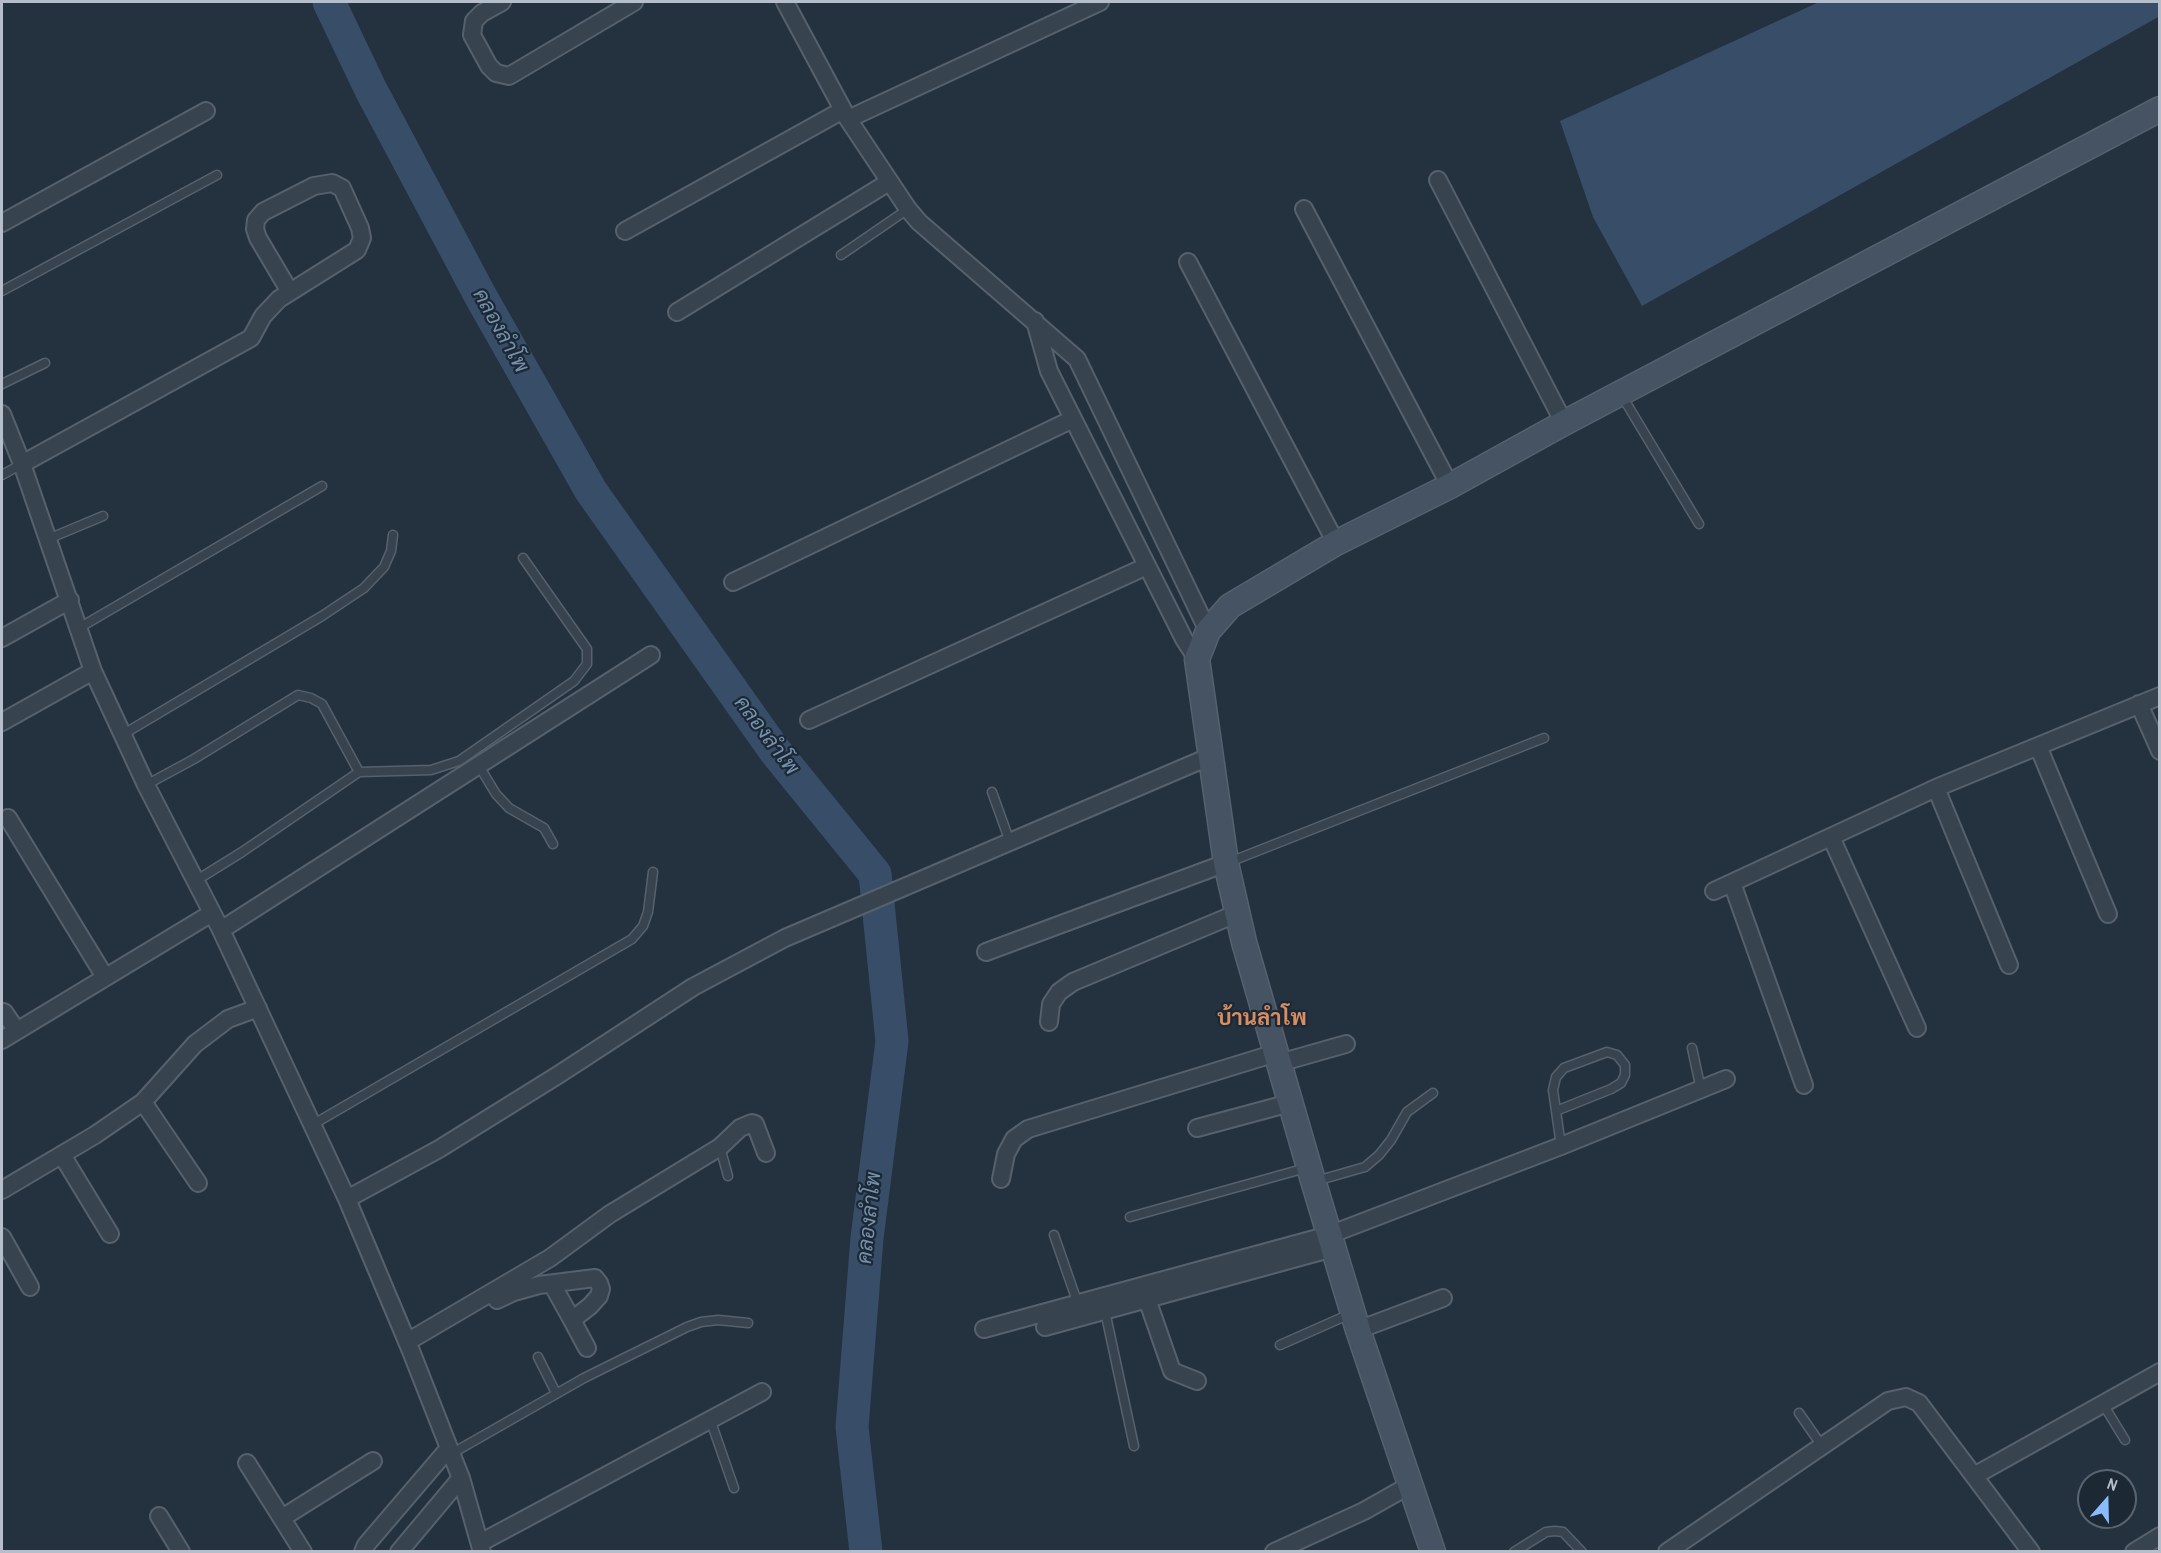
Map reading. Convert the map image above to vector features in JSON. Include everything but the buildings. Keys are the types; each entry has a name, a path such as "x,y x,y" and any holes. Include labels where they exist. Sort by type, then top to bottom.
{"street":[{"path":"502,2 474,21 472,35 489,66 496,73 509,76 634,2"},
{"path":"786,2 846,115 908,209 919,222 1077,359 1209,631"},
{"path":"625,231 846,115 1100,2"},
{"path":"1197,659 1209,631 1230,606 1336,543 1450,486 1564,423 2160,109"},
{"path":"2,223 206,111"},
{"path":"1438,180 1564,423"},
{"path":"676,312 889,182"},
{"path":"22,464 251,338 263,316 279,299 357,250 362,238 360,228 342,188 332,183 314,186 263,212 256,220 255,228 258,238 290,292"},
{"path":"1304,209 1450,486"},
{"path":"1188,262 1336,543"},
{"path":"1035,321 1049,371 1147,566 1197,659 1226,863 1244,942 1331,1241 1433,1551"},
{"path":"733,582 1073,419"},
{"path":"3,421 22,464 93,671 146,785 221,930 346,1199 409,1347 461,1479 481,1547 762,1392"},
{"path":"809,720 1147,566"},
{"path":"2,638 70,600"},
{"path":"221,930 651,655"},
{"path":"2,722 93,671"},
{"path":"1714,891 1936,788 2160,696"},
{"path":"2139,704 2160,751"},
{"path":"2038,746 2108,914"},
{"path":"346,1199 440,1149 558,1076 693,987 785,938 1211,756"},
{"path":"1936,788 2009,965"},
{"path":"8,818 105,976"},
{"path":"1832,837 1917,1028"},
{"path":"986,952 1226,863"},
{"path":"1732,882 1804,1085"},
{"path":"2,1040 212,913"},
{"path":"1049,1022 1051,1004 1059,992 1073,982 1238,913"},
{"path":"2,1190 95,1135 143,1102 195,1044 228,1019 258,1008"},
{"path":"4,1012 17,1031"},
{"path":"1001,1179 1006,1154 1014,1138 1028,1129 1278,1058 1346,1044"},
{"path":"1045,1328 1147,1299 1331,1241 1726,1079"},
{"path":"143,1102 198,1183"},
{"path":"1197,1128 1290,1103"},
{"path":"409,1347 550,1258 610,1214 720,1147 740,1128 755,1124 766,1153"},
{"path":"62,1155 110,1234"},
{"path":"2,1237 30,1287"},
{"path":"984,1329 1331,1241"},
{"path":"409,1347 514,1292 539,1285 595,1278 601,1289 599,1296 572,1320"},
{"path":"552,1284 587,1348"},
{"path":"1356,1321 1443,1298"},
{"path":"1147,1299 1172,1371 1197,1381"},
{"path":"1974,1476 2160,1372"},
{"path":"1667,1551 1888,1401 1906,1397 1919,1403 2031,1551"},
{"path":"363,1551 450,1451"},
{"path":"282,1518 374,1461"},
{"path":"247,1463 303,1551"},
{"path":"399,1551 461,1479"},
{"path":"1274,1551 1364,1511 1410,1485"},
{"path":"159,1516 180,1551"},
{"path":"2134,1551 2160,1536"}],"lane":[{"path":"2,291 217,175"},
{"path":"841,255 908,209"},
{"path":"2,384 45,363"},
{"path":"1620,394 1699,524"},
{"path":"2,475 22,464"},
{"path":"79,628 322,486"},
{"path":"48,539 103,516"},
{"path":"122,735 322,616 364,588 384,567 391,551 393,536"},
{"path":"197,880 243,852 359,772 431,770 459,761 574,681 587,664 587,649 523,558"},
{"path":"146,785 194,759 298,695 322,704 359,772"},
{"path":"1226,863 1544,738"},
{"path":"479,766 496,794 508,808 544,828 553,844"},
{"path":"992,792 1010,842"},
{"path":"312,1125 632,939 643,926 648,912 653,872"},
{"path":"1692,1047 1701,1090"},
{"path":"1556,1110 1611,1089 1620,1083 1625,1075 1625,1065 1617,1055 1607,1052 1564,1068 1556,1077 1553,1090 1561,1146"},
{"path":"1130,1218 1311,1175 1365,1167 1391,1140 1407,1112 1433,1093"},
{"path":"720,1147 728,1176"},
{"path":"1054,1235 1078,1304"},
{"path":"1105,1311 1134,1446"},
{"path":"450,1451 619,1359 700,1322 718,1320 748,1323"},
{"path":"1280,1345 1356,1321"},
{"path":"538,1357 556,1393"},
{"path":"2103,1404 2125,1440"},
{"path":"1799,1413 1822,1446"},
{"path":"710,1419 734,1488"},
{"path":"1514,1551 1546,1532 1555,1531 1563,1532 1582,1551"}],"water":[{"path":"1819,2 2159,2 2160,16 1642,306 1593,217 1560,121"}],"waterway":[{"name":"คลองลำโพ","path":"329,2 371,90 481,297 591,491 775,751 875,874 892,1041 867,1238 852,1427 866,1552"}],"district":[{"name":"บ้านลำโพ","path":"1262,1019"}]}
